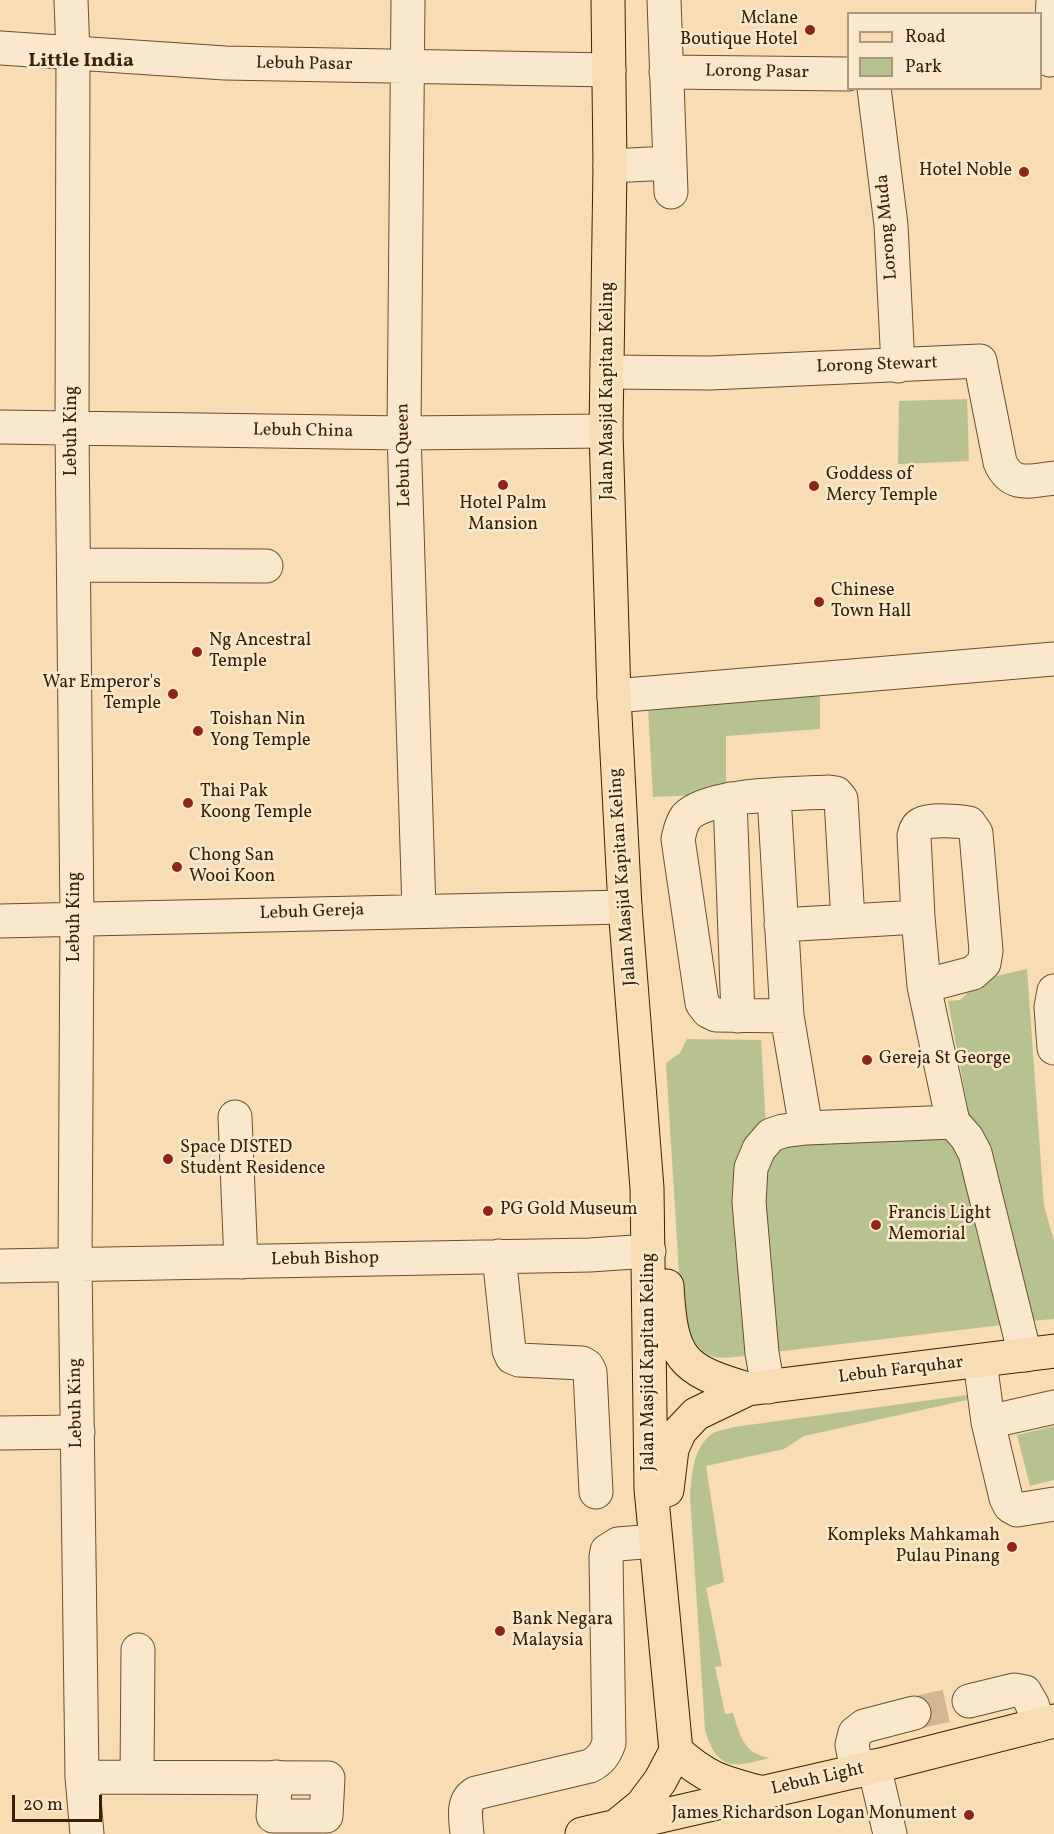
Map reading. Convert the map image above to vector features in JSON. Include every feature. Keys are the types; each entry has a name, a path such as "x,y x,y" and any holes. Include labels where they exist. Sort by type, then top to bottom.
{"main road":[{"name":"Jalan Masjid Kapitan Keling","path":"608,0 610,166 606,431 614,696 625,907 647,1188 651,1489 676,1751"},
{"name":"Lebuh Farquhar","path":"649,1251 666,1283 668,1319 679,1352 702,1374 758,1388"},
{"name":"Lebuh Farquhar","path":"655,1536 666,1498 672,1449 680,1431 696,1414 758,1388 1040,1353"},
{"name":"Lebuh Light","path":"582,1834 865,1769 1046,1723"},
{"path":"615,1827 642,1805 660,1781 676,1751 695,1768 718,1781 764,1793"}],"street":[{"name":"Lebuh King","path":"71,0 76,920 75,1265 82,1777 87,1834"},
{"name":"Lebuh Queen","path":"408,0 404,433 419,910"},
{"path":"610,166 670,178 664,0"},
{"path":"1048,60 1053,0"},
{"name":"Lebuh Pasar","path":"0,48 225,63 609,70"},
{"name":"Lorong Pasar","path":"666,72 847,74"},
{"name":"Lorong Muda","path":"874,90 891,225 898,366"},
{"name":"Lorong Stewart","path":"608,372 710,373 980,361 1000,462 1005,474 1013,479 1026,482 1054,478"},
{"name":"Lebuh China","path":"0,427 404,433 606,431"},
{"path":"74,565 266,566"},
{"path":"614,696 1054,659"},
{"path":"787,1016 716,1016 702,1003 678,839 680,827 686,817 696,810 730,799 830,792 836,794 840,799 848,921"},
{"path":"774,796 787,1016 806,1128"},
{"path":"730,799 738,1016"},
{"path":"924,986 973,973 984,963 986,951 976,833 969,823 928,821 916,829 914,836 924,986 953,1122 967,1138 975,1153 1040,1353"},
{"name":"Lebuh Gereja","path":"0,921 625,907"},
{"path":"782,926 918,917"},
{"path":"1054,991 1051,1007 1054,1048"},
{"path":"235,1117 241,1262"},
{"path":"758,1388 762,1353 749,1202 751,1168 759,1149 771,1136 783,1131 953,1122"},
{"name":"Lebuh Bishop","path":"0,1266 590,1255 649,1251"},
{"path":"500,1256 509,1350 512,1357 519,1360 582,1363 590,1372 596,1492"},
{"path":"980,1361 988,1422 1006,1498 1010,1506 1017,1510 1024,1510 1054,1504"},
{"path":"988,1422 1054,1407"},
{"path":"0,1433 78,1432"},
{"path":"466,1834 467,1800 476,1793 590,1766 600,1761 606,1753 609,1743 607,1551 618,1544 655,1536"},
{"path":"137,1777 138,1650"},
{"path":"969,1701 1014,1690 1025,1692 1046,1723"},
{"path":"890,1834 865,1769 852,1745 855,1733 864,1726 914,1713"},
{"path":"82,1777 276,1777"}],"green space":[{"path":"967,399 969,461 898,464 899,401"},
{"path":"820,691 820,729 726,736 726,794 653,797 648,707"},
{"path":"1027,969 1044,1206 1054,1241 1054,1319 1030,1321 971,1125 948,1001 960,1000 983,979"},
{"path":"687,1039 761,1040 766,1128 753,1355 726,1358 710,1355 697,1345 682,1322 666,1063 680,1053"},
{"path":"942,1137 955,1145 966,1163 977,1235 1002,1325 774,1352 760,1179 780,1139"},
{"path":"967,1395 967,1400 804,1436 784,1449 706,1466 724,1582 706,1588 722,1666 715,1667 725,1714 733,1713 744,1742 753,1752 769,1758 746,1764 728,1763 721,1760 715,1753 705,1730 690,1496 695,1460 702,1444 715,1432 734,1427"},
{"path":"1054,1426 1054,1480 1030,1486 1017,1435"}],"tunnel":[{"path":"914,1713 969,1701"}],"place":[{"name":"Mclane Boutique Hotel","path":"810,30"},
{"name":"Hotel Noble","path":"1024,172"},
{"name":"Hotel Palm Mansion","path":"503,485"},
{"name":"Goddess of Mercy Temple","path":"814,486"},
{"name":"Chinese Town Hall","path":"819,602"},
{"name":"Ng Ancestral Temple","path":"197,652"},
{"name":"War Emperor's Temple","path":"173,694"},
{"name":"Toishan Nin Yong Temple","path":"198,731"},
{"name":"Thai Pak Koong Temple","path":"188,803"},
{"name":"Chong San Wooi Koon","path":"177,867"},
{"name":"Gereja St George","path":"867,1060"},
{"name":"Space DISTED Student Residence","path":"168,1159"},
{"name":"PG Gold Museum","path":"488,1211"},
{"name":"Francis Light Memorial","path":"876,1225"},
{"name":"Kompleks Mahkamah Pulau Pinang","path":"1012,1547"},
{"name":"Bank Negara Malaysia","path":"500,1631"},
{"name":"James Richardson Logan Monument","path":"969,1815"}],"district":[{"name":"Little India","path":"81,62"}]}
